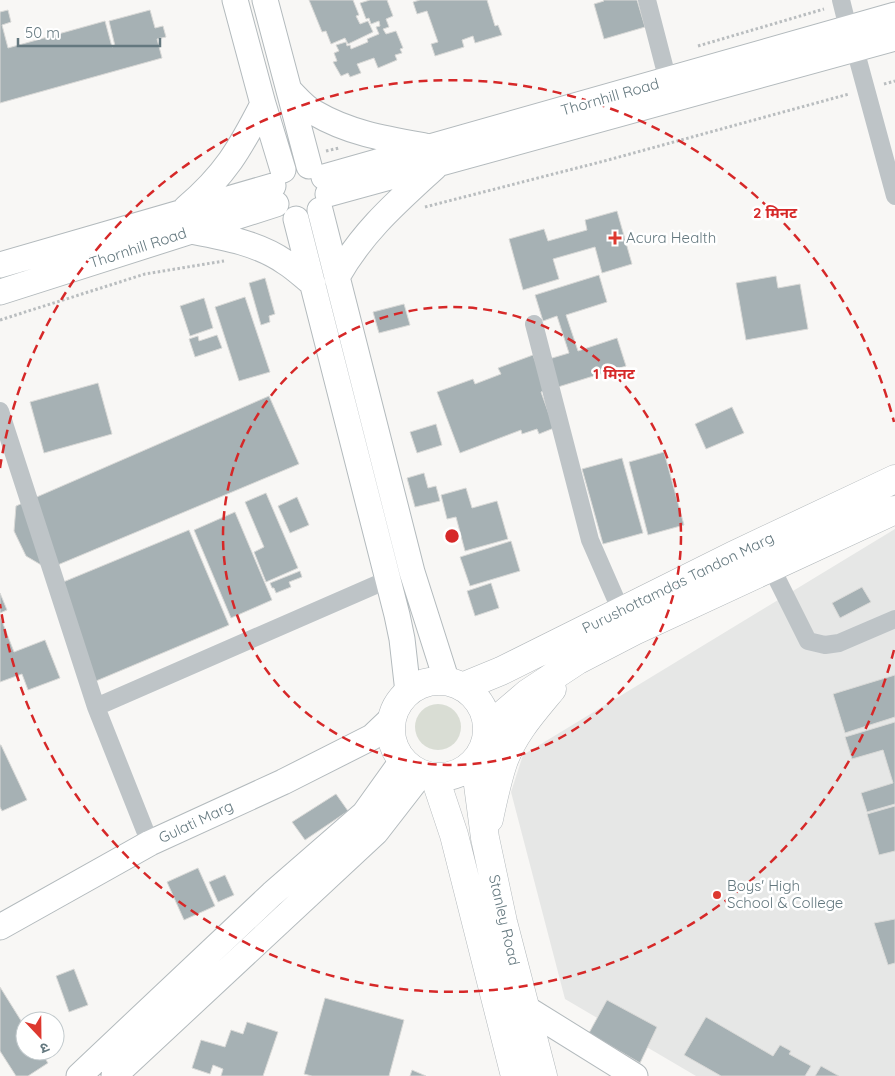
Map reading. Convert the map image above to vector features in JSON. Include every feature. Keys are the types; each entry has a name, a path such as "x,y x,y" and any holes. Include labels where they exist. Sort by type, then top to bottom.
{"main road":[{"name":"Purushottamdas Tandon Marg","path":"455,684 501,670 734,555 895,479"},
{"name":"Purushottamdas Tandon Marg","path":"487,728 528,692 578,660 634,631 895,510"},
{"path":"485,838 503,762 511,744 523,724 578,660"},
{"path":"433,681 455,684 475,698 484,712 487,728 486,740 475,762 463,771 450,776 419,771 396,752 390,730 392,718 398,704 408,692 420,685 433,681"},
{"name":"Stanley Road","path":"475,762 485,838 503,922 543,1076"},
{"name":"Stanley Road","path":"419,771 456,845 515,1076"}],"street":[{"path":"235,0 263,104 281,211 296,219 305,219 313,216 320,187"},
{"path":"265,0 289,90 320,187 337,277 412,572 455,684"},
{"path":"647,0 668,81"},
{"path":"840,0 895,196"},
{"name":"Thornhill Road","path":"320,187 851,39 895,15"},
{"name":"Thornhill Road","path":"435,155 668,81 851,39 895,38"},
{"path":"289,90 313,112 342,127 435,155 397,202 366,233 337,277"},
{"path":"263,104 229,165 185,222 214,235 262,249 285,262 313,284"},
{"path":"277,187 291,166 300,164 320,187"},
{"name":"Thornhill Road","path":"0,292 277,187"},
{"path":"296,219 402,639 408,692"},
{"name":"Thornhill Road","path":"1,261 185,222"},
{"path":"534,324 590,540 621,611"},
{"path":"0,411 96,707 150,843"},
{"path":"771,567 808,641 824,645 839,643 895,619"},
{"path":"96,707 388,580"},
{"name":"Gulati Marg","path":"0,927 150,843 283,782 372,737 392,718"},
{"path":"79,1076 272,894 364,814 419,771"},
{"path":"114,1076 376,832 419,771"},
{"path":"524,1007 635,1076"}],"path":[{"path":"423,208 608,160 895,81"},
{"path":"0,320 145,274 232,260"}],"shaded area":[{"name":"Boys' High School & College","path":"895,529 895,1076 696,1076 565,999 511,792 523,755"},
{"path":"443,704 455,710 460,718 460,736 455,744 447,749 433,750 421,744 416,736 415,722 421,710 429,705"}],"building":[{"path":"309,0 353,0 359,15 356,16 360,24 368,21 373,32 348,44 345,38 331,44 326,31 322,32"},
{"path":"370,0 387,0 393,16 386,19 389,27 383,29 386,34 396,31 403,48 400,49 402,53 395,55 397,60 378,68 374,58 357,64 361,73 350,77 348,73 341,76 333,62 337,61 334,53 339,51 336,45 346,42 347,46 350,45 351,49 368,42 367,39 379,34 376,27 380,26 379,21 371,24 369,18 366,19 360,3"},
{"path":"420,0 487,0 495,26 498,25 502,35 475,43 473,36 462,40 464,47 435,56 431,44 438,42 427,11 417,14 413,2"},
{"path":"603,0 637,0 645,27 604,39 594,4"},
{"path":"8,10 11,22 2,25 8,48 105,21 112,47 115,46 109,21 150,10 155,28 163,26 166,37 157,39 162,58 0,103 0,12"},
{"path":"617,211 632,264 602,273 595,247 553,259 559,279 523,290 509,239 544,229 548,241 587,230 585,220"},
{"path":"599,275 607,302 566,315 578,351 617,338 626,366 558,387 549,359 569,353 557,316 543,321 535,295"},
{"path":"776,276 778,288 800,284 808,329 746,340 736,283"},
{"path":"265,278 275,314 269,316 270,322 261,325 249,283"},
{"path":"245,297 270,372 239,381 215,307"},
{"path":"204,298 213,328 190,336 180,306"},
{"path":"404,304 410,325 379,333 373,312"},
{"path":"217,335 222,348 195,357 189,339 198,336 199,341"},
{"path":"533,355 546,390 541,392 554,428 539,434 537,429 522,434 521,430 460,453 437,392 473,379 475,384 501,374 498,368"},
{"path":"98,383 112,434 44,453 30,402"},
{"path":"269,396 299,464 48,569 26,556 14,531 16,506"},
{"path":"732,407 744,433 706,449 695,424"},
{"path":"436,424 442,445 417,453 410,432"},
{"path":"664,452 684,525 648,535 629,462"},
{"path":"622,458 643,533 603,544 582,469"},
{"path":"424,473 428,488 436,486 440,501 415,507 407,478"},
{"path":"466,488 472,508 497,501 508,539 465,551 456,517 447,519 441,495"},
{"path":"266,493 298,568 266,582 254,552 264,547 245,502"},
{"path":"297,497 309,525 290,533 278,506"},
{"path":"235,512 272,600 231,618 194,530"},
{"path":"189,530 229,625 96,681 56,585"},
{"path":"511,541 520,571 470,586 460,557"},
{"path":"300,571 302,577 289,582 291,587 276,593 274,588 272,588 270,583"},
{"path":"491,583 499,608 475,616 467,591"},
{"path":"862,587 871,602 840,618 832,603"},
{"path":"0,593 7,610 0,613"},
{"path":"0,616 14,652 45,640 60,678 28,690 22,674 0,682"},
{"path":"895,675 895,717 845,733 833,694"},
{"path":"895,722 895,804 867,812 861,793 893,783 883,750 852,759 845,737"},
{"path":"0,745 27,800 2,811 0,807"},
{"path":"336,794 348,811 305,840 292,822"},
{"path":"895,806 895,851 879,855 867,814"},
{"path":"198,868 215,906 184,920 167,882"},
{"path":"225,875 234,895 218,902 209,882"},
{"path":"895,919 895,963 888,965 874,923"},
{"path":"74,969 88,1005 69,1012 56,976"},
{"path":"0,987 15,1011 15,1061 47,1061 48,1063 28,1076 16,1076 0,1051"},
{"path":"325,998 404,1020 389,1076 312,1076 304,1074"},
{"path":"607,1000 657,1027 640,1063 589,1033"},
{"path":"706,1017 773,1056 780,1045 791,1051 789,1054 811,1066 805,1076 721,1076 684,1055"},
{"path":"247,1022 278,1032 263,1076 221,1076 223,1069 213,1065 210,1074 192,1068 201,1040 225,1047 231,1030 243,1034"},
{"path":"821,1066 839,1076 815,1076"},
{"path":"412,1070 426,1076 410,1076"}],"place":[{"name":"Acura Health","path":"615,238"},
{"name":"Boys' High School & College","path":"717,895"}]}
